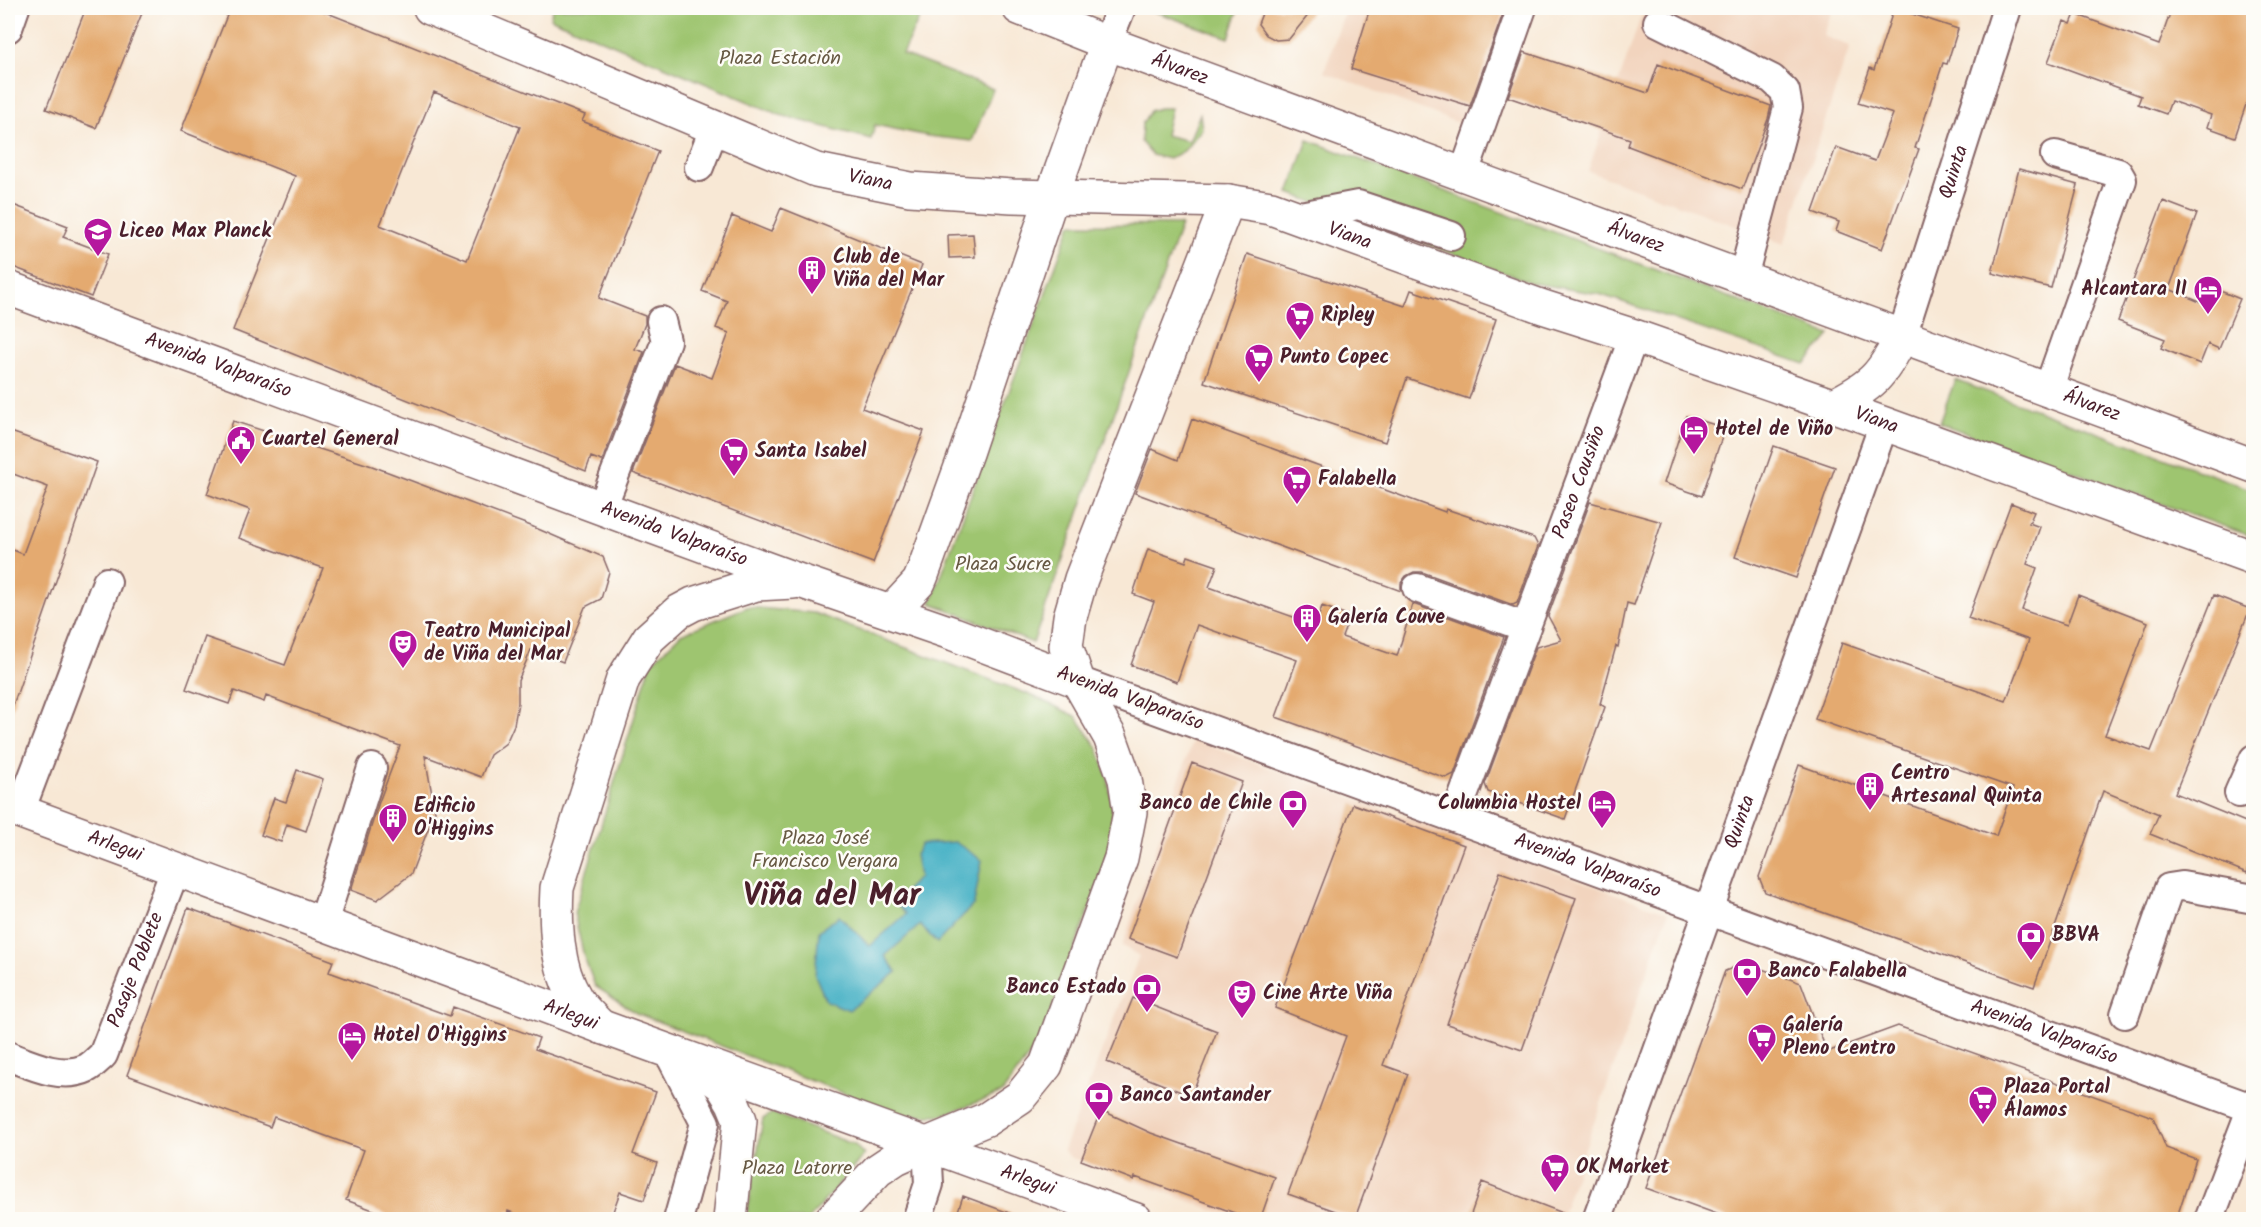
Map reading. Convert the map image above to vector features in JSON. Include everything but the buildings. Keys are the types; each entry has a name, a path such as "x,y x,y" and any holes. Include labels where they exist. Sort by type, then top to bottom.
{"main road":[{"name":"Viana","path":"429,8 816,170 910,189 1012,196 1227,201 1271,208 1543,307 1634,336 1884,424 2253,558"},
{"name":"Álvarez","path":"1019,8 1107,43 2253,466"},
{"path":"892,611 919,582 922,575 1107,43"},
{"path":"831,1220 878,1170 896,1158 995,1114 1020,1097 1046,1065 1121,858 1130,812 1125,779 1110,737 1078,681 1066,646 1070,617 1081,579 1227,201"},
{"name":"Avenida Valparaíso","path":"8,288 800,581 892,611 1078,681"},
{"path":"1832,406 1864,388 1876,378 1887,365 1902,336"},
{"path":"602,1028 576,1000 564,970 556,921 557,888 623,679 649,638 678,612 693,604 756,584 800,581"},
{"name":"Arlegui","path":"14,809 602,1028 667,1049 1136,1220"},
{"path":"667,1049 705,1072 722,1086 733,1102 740,1120 730,1220"}],"street":[{"path":"8,28 15,8"},
{"path":"1107,43 1121,8"},
{"path":"1464,173 1522,8"},
{"name":"Quinta","path":"1902,336 2007,8"},
{"path":"1658,22 1772,79 1785,91 1788,108 1743,277"},
{"path":"699,167 715,126"},
{"path":"2048,390 2122,180 2118,173 2055,155"},
{"path":"1296,217 1358,205 1451,236"},
{"path":"602,508 666,341 661,321"},
{"name":"Paseo Cousiño","path":"1455,818 1634,336"},
{"name":"Quinta","path":"1597,1220 1884,424"},
{"path":"14,809 106,582"},
{"path":"1417,588 1525,627"},
{"name":"Avenida Valparaíso","path":"1078,681 2253,1107"},
{"path":"2239,793 2253,759"},
{"path":"323,923 372,768"},
{"name":"Pasaje Poblete","path":"8,1056 35,1066 66,1073 87,1068 103,1055 176,868"},
{"path":"2125,1014 2169,888 2182,886 2253,899"},
{"path":"667,1049 705,1123 678,1220"},
{"path":"2209,1220 2253,1107"},
{"path":"917,1220 929,1184 927,1144"}],"shaded area":[{"path":"1346,8 1534,8 1490,135 1324,72"},
{"path":"1644,8 1833,8 1823,36 1850,46 1784,244 1588,171"},
{"path":"1193,740 1668,913 1560,1219 1238,1219 1070,1157 1063,1150 1139,956 1122,946"}],"green space":[{"name":"Plaza Estación","path":"553,8 924,8 902,54 993,89 972,141 928,136 875,125 871,139 780,115 550,18"},
{"path":"1154,8 1239,8 1229,38 1153,11"},
{"path":"1171,108 1165,135 1189,141 1200,114 1202,129 1184,151 1169,159 1152,155 1141,142 1142,124 1150,111"},
{"path":"1308,140 1830,335 1805,364 1599,294 1532,283 1289,193"},
{"name":"Plaza Sucre","path":"1071,224 1181,225 1033,643 931,603"},
{"path":"1955,380 2253,490 2253,537 1939,423"},
{"name":"Plaza José Francisco Vergara","path":"747,607 814,613 1033,696 1076,716 1098,748 1108,778 1113,811 1109,857 1040,1041 1002,1093 942,1115 900,1115 636,1013 595,986 584,957 574,913 651,663 681,634"},
{"name":"Plaza Latorre","path":"772,1113 855,1145 864,1155 809,1219 746,1220 763,1119"}],"water":[{"path":"955,842 982,860 974,904 937,943 920,925 885,956 897,972 849,1010 826,1001 815,975 819,931 839,916 870,946 906,914 894,902 919,877 915,855 921,844"}],"place":[{"name":"Liceo Max Planck","path":"98,258"},
{"name":"Club de Viña del Mar","path":"812,296"},
{"name":"Alcantara II","path":"2208,316"},
{"name":"Ripley","path":"1300,342"},
{"name":"Punto Copec","path":"1259,384"},
{"name":"Hotel de Viño","path":"1694,456"},
{"name":"Cuartel General","path":"241,466"},
{"name":"Santa Isabel","path":"734,478"},
{"name":"Falabella","path":"1297,506"},
{"name":"Galería Couve","path":"1307,644"},
{"name":"Teatro Municipal de Viña del Mar","path":"403,670"},
{"name":"Centro Artesanal Quinta","path":"1870,812"},
{"name":"Banco de Chile","path":"1293,830"},
{"name":"Columbia Hostel","path":"1602,830"},
{"name":"Edificio O'Higgins","path":"393,844"},
{"name":"BBVA","path":"2031,962"},
{"name":"Banco Falabella","path":"1747,998"},
{"name":"Banco Estado","path":"1147,1014"},
{"name":"Cine Arte Viña","path":"1242,1020"},
{"name":"Hotel O'Higgins","path":"352,1062"},
{"name":"Galería Pleno Centro","path":"1762,1064"},
{"name":"Banco Santander","path":"1099,1122"},
{"name":"Plaza Portal Álamos","path":"1983,1126"},
{"name":"OK Market","path":"1555,1194"}],"district":[{"name":"Viña del Mar","path":"832,896"}]}
